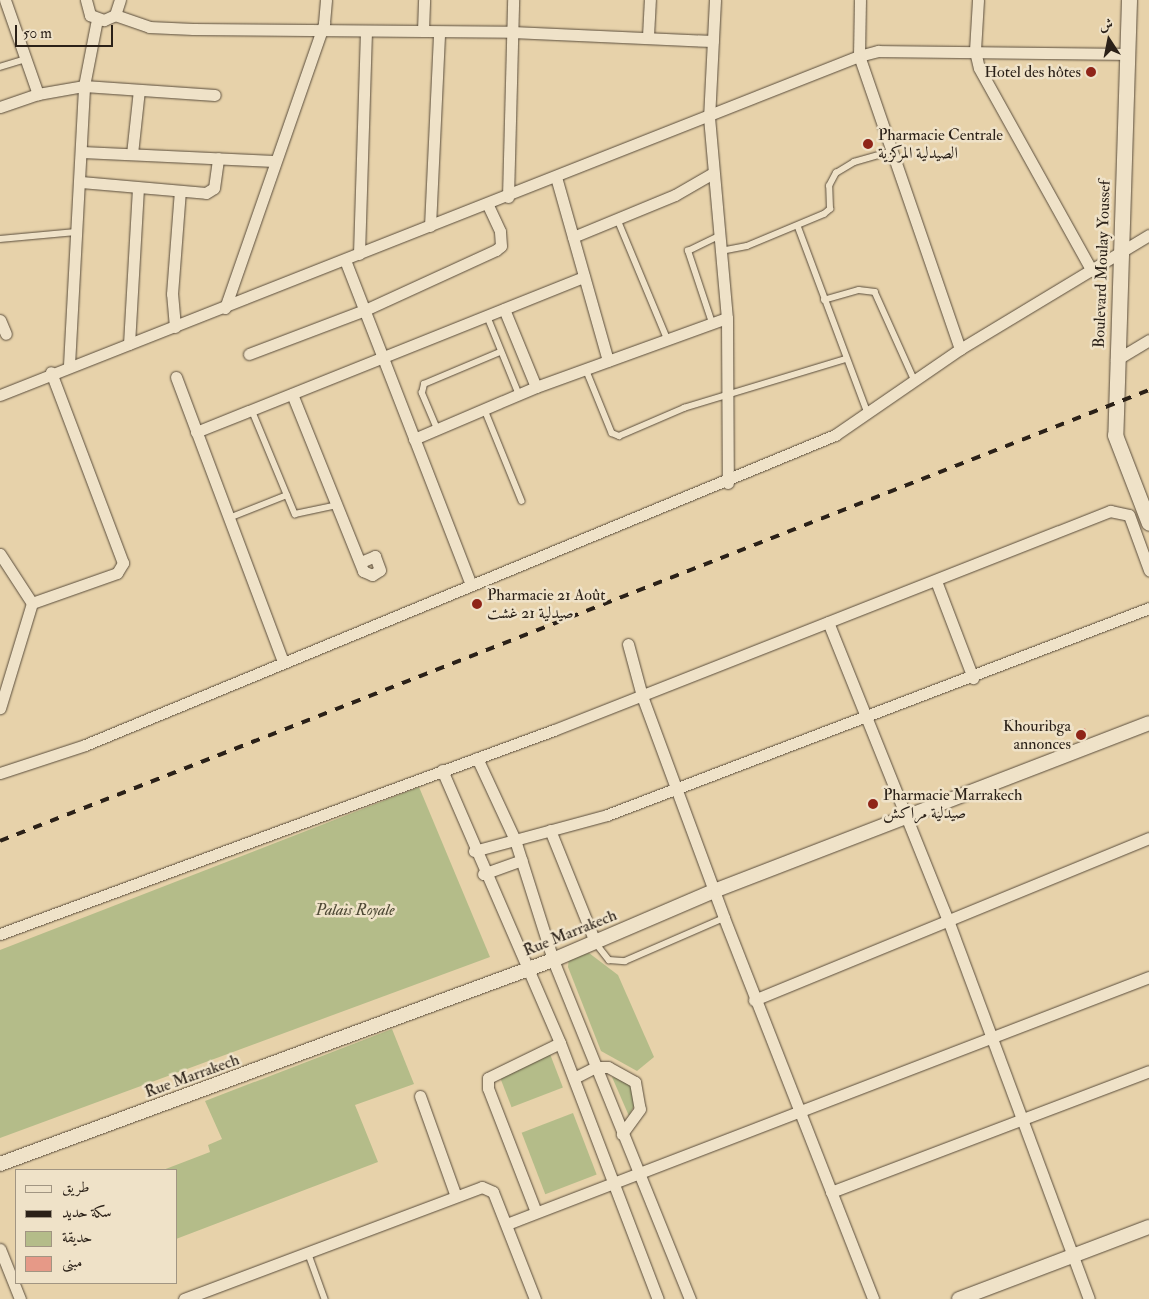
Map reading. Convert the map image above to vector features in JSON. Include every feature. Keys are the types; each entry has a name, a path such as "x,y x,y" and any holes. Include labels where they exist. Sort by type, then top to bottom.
{"main road":[{"name":"Boulevard Moulay Youssef","path":"1129,0 1115,435 1149,523"}],"street":[{"path":"5,0 38,94"},
{"path":"86,0 90,14 97,20"},
{"path":"116,15 120,0"},
{"path":"225,308 274,161 320,33 326,0"},
{"path":"423,31 424,0"},
{"path":"508,197 514,0"},
{"path":"648,36 650,0"},
{"path":"715,0 710,117 713,173 727,318 728,483"},
{"path":"860,0 859,56 893,150 960,349"},
{"path":"978,0 975,51 979,68 1092,271"},
{"path":"97,20 116,15 149,27 320,33 512,32 648,36 713,41"},
{"path":"69,365 78,232 84,86 97,20"},
{"path":"359,254 366,32"},
{"path":"430,226 438,32"},
{"path":"0,394 69,365 225,308 430,226 488,205 859,56 878,51 1126,54"},
{"path":"0,107 38,94 84,86 215,95"},
{"path":"132,154 138,90"},
{"path":"82,152 274,161"},
{"path":"80,182 180,191 211,191 218,158"},
{"path":"573,237 618,220 713,173"},
{"path":"556,177 608,361"},
{"path":"129,344 138,188"},
{"path":"175,327 172,294 180,191"},
{"path":"250,354 365,310 496,250 501,246 500,232 488,205"},
{"path":"0,773 85,745 283,661 728,483 869,415 916,383 960,349 1149,235"},
{"path":"345,260 471,585"},
{"path":"196,432 584,277"},
{"path":"504,308 536,387"},
{"path":"414,439 536,387 667,338 727,318"},
{"path":"0,320 6,334"},
{"path":"1116,360 1149,340"},
{"path":"32,604 117,573 123,563 51,372"},
{"path":"176,378 283,661"},
{"path":"292,394 334,506 363,561"},
{"path":"0,934 642,696 1118,509 1129,515 1149,570"},
{"path":"0,557 32,604 12,676 0,708"},
{"path":"936,581 973,678"},
{"path":"474,851 550,830 677,788 973,678 1149,608"},
{"path":"828,622 948,920 1020,1121 1089,1299"},
{"path":"628,644 642,696 754,1000 873,1299"},
{"path":"0,672 12,676"},
{"name":"Rue Marrakech","path":"0,1164 552,960 714,891 907,819 1149,723"},
{"path":"477,758 515,840 552,960 690,1299"},
{"path":"442,770 483,874 529,968 560,1043 658,1299"},
{"path":"550,830 595,942"},
{"path":"754,1000 1149,838"},
{"path":"483,874 522,860"},
{"path":"507,1224 640,1174 797,1110 990,1040 1149,977"},
{"path":"536,1212 488,1088 488,1078 560,1043"},
{"path":"574,1078 596,1067 628,1075 639,1092 636,1121 622,1134"},
{"path":"831,1192 1149,1071"},
{"path":"420,1096 455,1194"},
{"path":"184,1299 455,1194 489,1188 507,1224 535,1299"},
{"path":"959,1299 1072,1254 1149,1227"},
{"path":"0,1249 20,1299"}],"lane":[{"path":"0,67 26,58"},
{"path":"721,250 798,226 830,209 830,186 836,173 854,162 893,150"},
{"path":"618,220 667,338"},
{"path":"798,226 845,359 869,415"},
{"path":"0,239 78,232"},
{"path":"712,323 688,251 719,236"},
{"path":"824,300 859,290 876,292 916,383"},
{"path":"487,315 500,352 519,394"},
{"path":"437,429 422,393 424,384 500,352"},
{"path":"586,369 614,436 728,394 845,359"},
{"path":"252,410 295,514 334,506"},
{"path":"485,410 522,502"},
{"path":"229,518 287,495"},
{"path":"595,942 609,960 625,961 724,918"},
{"path":"308,1252 325,1299"}],"green space":[{"name":"Palais Royale","path":"419,787 490,957 0,1138 0,950"},
{"path":"589,953 618,975 654,1057 637,1071 601,1051 568,967 569,958"},
{"path":"392,1029 414,1084 355,1105 378,1162 178,1238 178,1169 166,1169 210,1152 208,1145 222,1139 205,1101"},
{"path":"550,1054 563,1088 512,1107 499,1074"},
{"path":"612,1077 628,1081 636,1102 629,1116"},
{"path":"573,1113 597,1175 545,1194 522,1133"}],"building":[{"name":"Khouribga annonces","path":"1085,728 1088,736 1075,740 1075,733"}],"railway":[{"path":"0,841 1149,390"}],"place":[{"name":"Hotel des hôtes","path":"1091,72"},
{"name":"Pharmacie Centrale الصيدلية المركزية","path":"868,144"},
{"name":"Pharmacie 21 Août صيدلية 21 غشت","path":"477,604"},
{"name":"Khouribga annonces","path":"1081,735"},
{"name":"Pharmacie Marrakech صيدلية مراكش","path":"873,804"}]}
